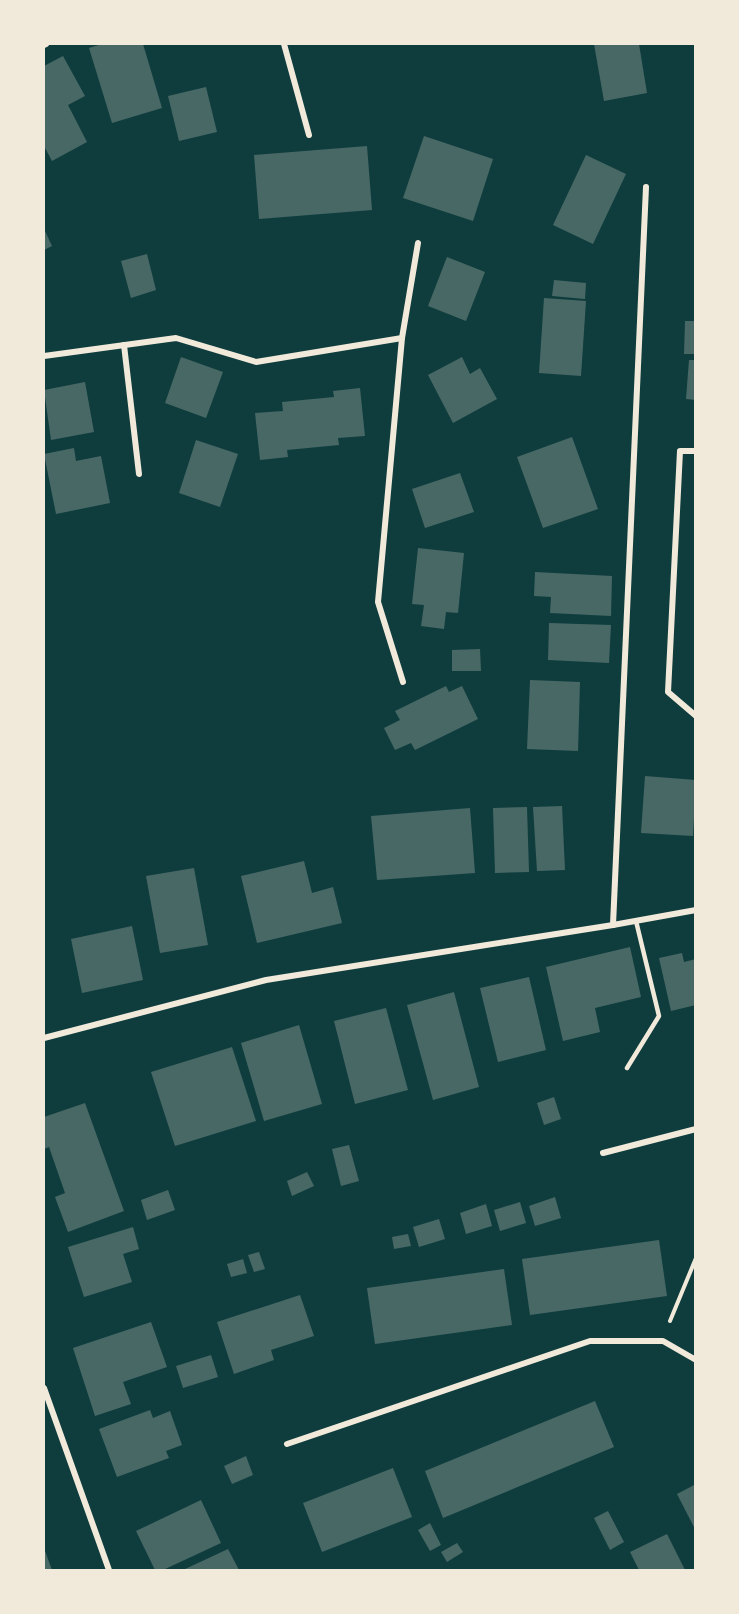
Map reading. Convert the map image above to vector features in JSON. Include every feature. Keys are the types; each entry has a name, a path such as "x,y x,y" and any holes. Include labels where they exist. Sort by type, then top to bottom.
{"street":[{"path":"284,44 309,135"},
{"path":"613,925 646,187"},
{"path":"403,682 378,602 402,338 418,243"},
{"path":"44,356 176,338 256,362 402,338"},
{"path":"124,345 139,474"},
{"path":"696,452 680,451 668,692 696,716"},
{"path":"44,1038 266,980 696,910"},
{"path":"603,1153 696,1129"},
{"path":"286,1444 590,1341 663,1341 696,1360"},
{"path":"44,1388 109,1570"}],"lane":[{"path":"627,1068 659,1016 636,921"}],"path":[{"path":"663,1341 696,1258"}],"building":[{"path":"102,44 143,44 162,108 112,123 89,48"},
{"path":"594,44 639,44 647,93 604,101"},
{"path":"63,56 85,96 68,105 87,142 52,161 44,146 44,66"},
{"path":"206,87 217,132 179,141 168,96"},
{"path":"424,136 493,159 473,221 403,198"},
{"path":"367,146 372,210 259,219 254,155"},
{"path":"586,155 626,174 593,244 553,225"},
{"path":"44,229 52,246 44,250"},
{"path":"147,254 156,290 131,298 121,261"},
{"path":"447,257 485,272 466,321 428,306"},
{"path":"554,280 586,283 585,299 552,296"},
{"path":"544,298 586,301 581,376 539,373"},
{"path":"685,321 696,321 696,354 684,354"},
{"path":"181,357 223,372 206,418 165,403"},
{"path":"462,357 470,374 480,368 497,399 453,423 428,375"},
{"path":"689,360 696,360 696,400 686,399"},
{"path":"85,382 94,432 51,440 44,390"},
{"path":"360,388 365,436 338,438 339,445 287,450 288,457 260,460 255,413 283,411 282,402 334,397 333,391"},
{"path":"572,437 598,509 543,528 517,457"},
{"path":"196,440 238,454 220,507 179,493"},
{"path":"74,448 76,461 101,456 110,503 56,514 44,454"},
{"path":"460,473 474,512 425,528 412,489"},
{"path":"418,548 464,553 458,613 446,612 444,629 421,626 424,605 412,604"},
{"path":"535,572 612,576 611,616 550,613 551,597 534,596"},
{"path":"549,623 611,625 609,663 548,660"},
{"path":"480,649 481,671 452,671 452,650"},
{"path":"530,680 580,682 578,751 527,749"},
{"path":"446,686 449,692 462,686 478,719 415,750 411,743 395,750 384,728 400,720 395,711"},
{"path":"645,776 696,780 693,836 641,833"},
{"path":"562,806 565,870 537,871 533,807"},
{"path":"527,807 529,872 495,873 493,808"},
{"path":"470,808 475,873 377,880 371,816"},
{"path":"304,861 312,893 333,887 342,923 257,943 241,876"},
{"path":"194,868 208,945 160,953 146,876"},
{"path":"132,926 143,980 82,993 71,939"},
{"path":"630,947 641,997 595,1008 600,1032 563,1041 546,967"},
{"path":"682,953 684,962 696,959 696,1005 671,1011 659,958"},
{"path":"529,977 546,1050 498,1062 480,988"},
{"path":"454,992 479,1087 433,1100 407,1005"},
{"path":"386,1008 408,1090 355,1104 334,1021"},
{"path":"299,1025 322,1104 264,1121 241,1043"},
{"path":"232,1047 256,1121 175,1146 151,1072"},
{"path":"554,1097 561,1119 544,1125 537,1103"},
{"path":"85,1103 124,1211 68,1232 55,1197 65,1193 49,1147 44,1149 44,1117"},
{"path":"349,1145 359,1181 341,1186 332,1149"},
{"path":"307,1172 314,1186 292,1196 287,1181"},
{"path":"168,1190 175,1210 147,1220 141,1200"},
{"path":"555,1197 561,1218 535,1226 529,1206"},
{"path":"520,1202 526,1223 500,1231 494,1210"},
{"path":"486,1204 492,1226 466,1234 460,1213"},
{"path":"439,1219 445,1239 419,1247 413,1227"},
{"path":"133,1227 139,1249 123,1254 132,1282 84,1297 68,1247"},
{"path":"408,1234 411,1246 394,1249 392,1237"},
{"path":"659,1240 667,1296 530,1315 522,1259"},
{"path":"259,1252 265,1269 254,1272 248,1255"},
{"path":"243,1259 247,1273 231,1277 227,1264"},
{"path":"504,1269 512,1325 375,1344 367,1288"},
{"path":"300,1295 314,1336 271,1350 274,1360 234,1374 217,1322"},
{"path":"151,1322 167,1367 123,1382 131,1404 95,1416 73,1348"},
{"path":"211,1355 218,1377 183,1388 176,1366"},
{"path":"595,1401 614,1447 443,1518 425,1471"},
{"path":"150,1410 153,1418 170,1411 182,1445 166,1451 169,1458 117,1477 99,1429"},
{"path":"246,1456 253,1475 232,1484 224,1466"},
{"path":"393,1468 412,1517 322,1552 303,1503"},
{"path":"696,1484 696,1531 677,1494"},
{"path":"201,1500 221,1543 163,1570 155,1570 136,1531"},
{"path":"608,1511 624,1542 610,1550 594,1518"},
{"path":"430,1523 441,1545 430,1551 418,1530"},
{"path":"667,1534 685,1570 639,1570 630,1552"},
{"path":"457,1543 463,1552 447,1562 441,1552"},
{"path":"44,1548 52,1570 44,1570"},
{"path":"228,1549 239,1570 183,1570"}]}
